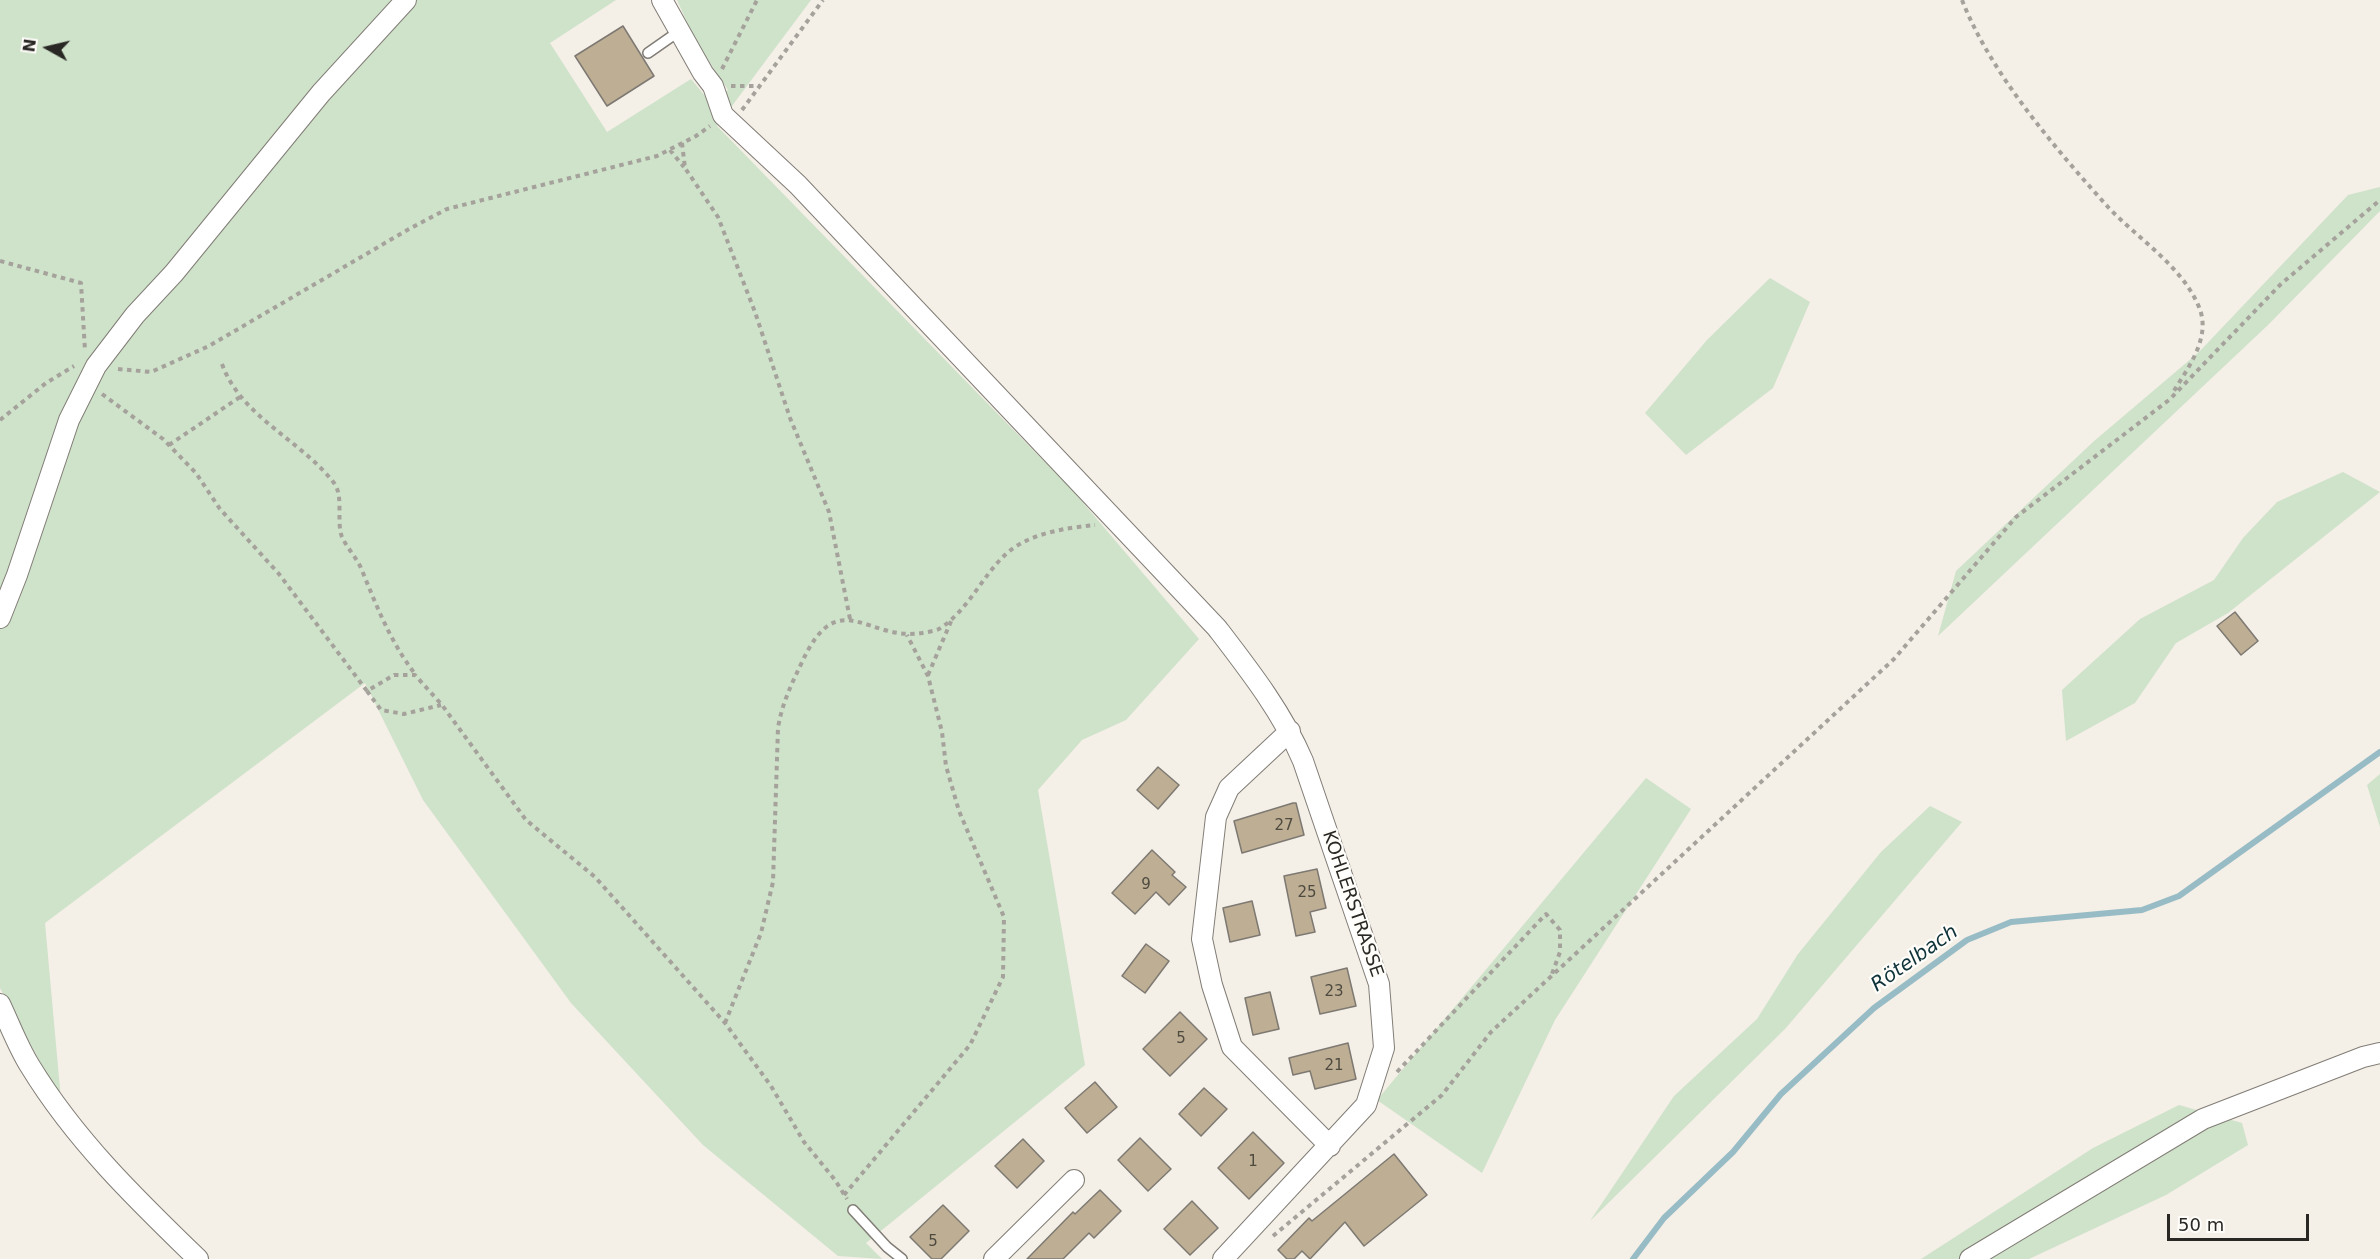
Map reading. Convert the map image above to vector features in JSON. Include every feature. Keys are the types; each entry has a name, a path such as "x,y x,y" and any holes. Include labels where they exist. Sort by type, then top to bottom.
{"street":[{"path":"0,618 17,575 69,420 92,375 135,315 174,273 321,93 406,0"},
{"path":"662,0 678,32 713,86 728,119"},
{"name":"KOHLERSTRASSE","path":"728,119 806,194 1217,628 1264,689 1290,731 1303,761 1379,984 1384,1048 1366,1105 1223,1259"},
{"path":"1290,731 1229,788 1216,817 1202,939 1212,985 1232,1047 1330,1146"},
{"path":"0,1004 29,1065 80,1136 130,1193 198,1259"},
{"path":"1970,1259 2203,1119 2363,1057 2380,1053"},
{"path":"994,1259 1074,1180"}],"lane":[{"path":"648,52 678,32"},
{"path":"853,1210 887,1247 902,1259"}],"path":[{"path":"757,0 713,86 761,86"},
{"path":"92,375 151,372 209,346 447,209 592,174 657,156 670,150 728,119 761,86 823,0"},
{"path":"1962,0 1970,20 2012,90 2109,207 2181,278 2200,309 2202,345 2169,400"},
{"path":"682,143 685,168"},
{"path":"670,150 718,217 755,312 790,418 829,512 850,619"},
{"path":"1272,1237 1442,1095 1491,1032 1894,659 2016,517 2169,400 2281,284 2380,200"},
{"path":"0,261 81,283 84,349 92,375"},
{"path":"222,364 229,383 240,397 303,451 337,485 342,536 360,566 379,615 395,647 415,675 442,705 526,820 595,877 726,1023 771,1086 804,1142 835,1180 853,1210"},
{"path":"0,420 46,382 72,366 92,375 169,445 196,473 220,509 279,574 381,710 404,714 442,705"},
{"path":"169,445 240,397"},
{"path":"726,1023 761,933 773,882 778,728 782,704 814,637 831,624 850,619 907,635 938,630 954,615 1006,553 1051,532 1119,523"},
{"path":"928,676 954,615"},
{"path":"844,1195 970,1046 1003,977 1004,917 972,844 946,766 942,732 928,676 907,635"},
{"path":"367,691 394,675 415,675"},
{"path":"1390,1079 1546,914 1560,930 1560,952 1551,977"}],"green space":[{"path":"0,0 616,0 550,43 607,132 691,79 711,103 728,90 696,42 677,0 811,0 717,126 1073,491 1199,639 1126,720 1082,740 1038,790 1085,1065 866,1243 882,1259 838,1256 703,1145 571,1003 423,800 365,683 45,923 61,1100 0,988"},
{"path":"2380,187 2380,211 2268,325 1938,636 1956,571 2093,442 2199,352 2348,195"},
{"path":"1770,278 1810,302 1773,388 1686,455 1645,413 1707,340"},
{"path":"2343,472 2380,492 2228,613 2176,643 2135,703 2066,741 2062,690 2140,619 2214,580 2243,538 2277,502"},
{"path":"2380,774 2380,827 2367,785"},
{"path":"1646,778 1691,809 1555,1020 1482,1173 1377,1100"},
{"path":"1930,806 1962,822 1785,1029 1590,1221 1674,1096 1757,1019 1798,954 1881,852"},
{"path":"2179,1105 2242,1123 2248,1145 2166,1195 2029,1259 1921,1259 2093,1148"}],"building":[{"path":"623,26 654,76 607,106 575,56"},
{"path":"2235,612 2258,641 2241,655 2217,626"},
{"path":"1158,767 1179,785 1158,809 1137,790"},
{"path":"1296,803 1304,835 1242,853 1234,821"},
{"path":"1152,850 1175,872 1172,875 1186,887 1169,905 1156,892 1135,914 1112,893"},
{"path":"1317,869 1326,908 1310,912 1315,932 1296,936 1284,876"},
{"path":"1252,901 1260,935 1230,942 1223,908"},
{"path":"1146,944 1169,961 1145,993 1122,976"},
{"path":"1347,968 1356,1006 1320,1014 1311,977"},
{"path":"1270,992 1279,1029 1253,1035 1245,998"},
{"path":"1180,1012 1207,1039 1170,1076 1143,1049"},
{"path":"1348,1043 1356,1079 1315,1089 1310,1071 1293,1075 1289,1058"},
{"path":"1095,1082 1117,1107 1087,1133 1065,1108"},
{"path":"1204,1088 1227,1109 1201,1136 1179,1114"},
{"path":"1253,1132 1284,1163 1249,1199 1218,1168"},
{"path":"1140,1138 1171,1169 1148,1191 1118,1160"},
{"path":"1023,1139 1044,1161 1017,1188 995,1166"},
{"path":"1394,1154 1427,1195 1364,1246 1345,1222 1310,1259 1302,1251 1294,1259 1287,1259 1278,1250 1309,1218 1312,1221"},
{"path":"1100,1190 1121,1211 1094,1238 1089,1233 1063,1259 1027,1259 1073,1212 1075,1214"},
{"path":"1192,1201 1218,1228 1190,1255 1164,1229"},
{"path":"943,1205 969,1231 941,1259 932,1259 910,1237"}],"waterway":[{"name":"Rötelbach","path":"1633,1259 1664,1218 1733,1152 1781,1094 1874,1008 1967,940 2011,922 2142,910 2179,896 2380,752"}]}
